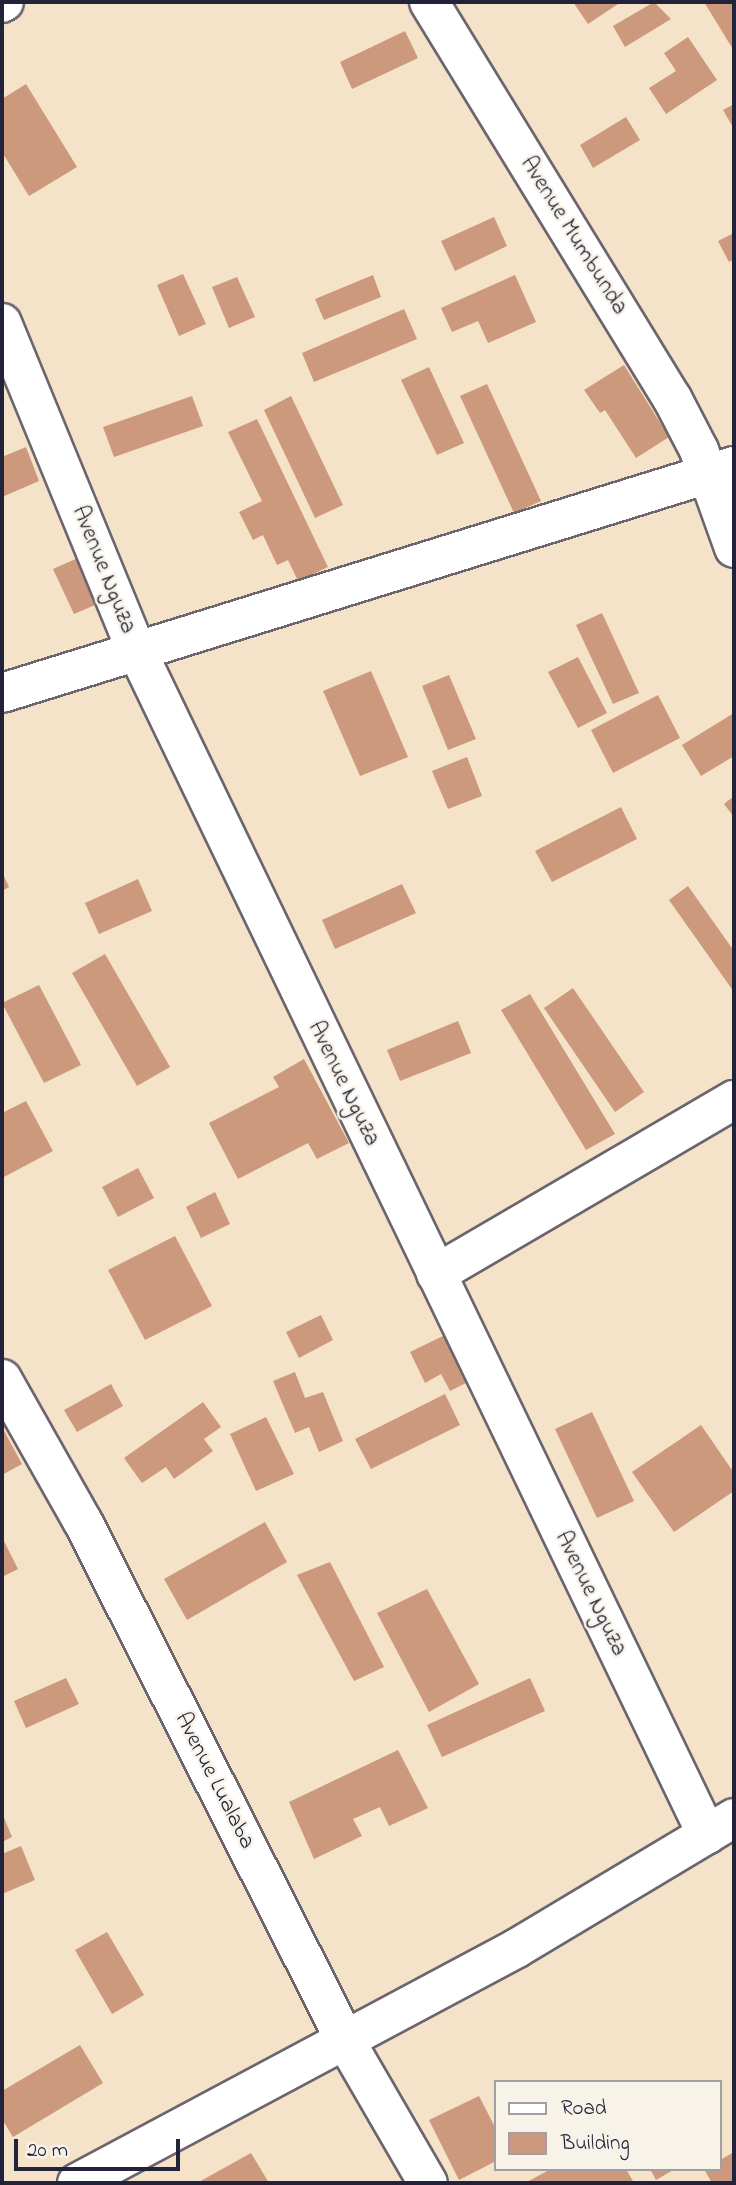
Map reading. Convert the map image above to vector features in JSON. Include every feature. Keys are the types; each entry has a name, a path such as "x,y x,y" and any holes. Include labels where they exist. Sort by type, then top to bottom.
{"street":[{"name":"Avenue Mumbunda","path":"429,2 672,398 699,450 719,471 734,548"},
{"name":"Avenue Nguza","path":"2,323 136,649 436,1274 720,1826"},
{"path":"2,693 136,649 719,471"},
{"path":"436,1274 734,1100"},
{"name":"Avenue Lualaba","path":"2,1378 83,1522 345,2040 428,2183"},
{"path":"77,2183 517,1948 720,1826"}],"building":[{"path":"573,2 621,2 588,24"},
{"path":"654,2 671,19 625,47 613,26"},
{"path":"704,2 734,4 734,51"},
{"path":"405,31 418,58 352,89 340,62"},
{"path":"688,37 717,80 666,114 649,88 676,71 664,53"},
{"path":"26,84 77,167 29,196 2,152 2,99"},
{"path":"734,104 734,129 723,110"},
{"path":"626,117 640,140 593,168 580,145"},
{"path":"494,217 507,246 455,271 441,241"},
{"path":"734,233 734,259 729,262 718,241"},
{"path":"183,274 206,324 179,336 157,285"},
{"path":"373,275 381,297 324,320 315,299"},
{"path":"515,275 536,322 488,343 478,321 452,332 441,308"},
{"path":"237,277 255,317 229,328 212,287"},
{"path":"404,309 417,339 314,382 302,353"},
{"path":"624,365 669,437 636,458 605,410 600,413 584,390"},
{"path":"429,367 464,443 437,455 401,380"},
{"path":"487,384 541,501 514,513 460,396"},
{"path":"192,396 203,426 114,457 103,427"},
{"path":"291,396 343,505 315,518 264,410"},
{"path":"257,419 328,567 298,581 288,560 277,565 263,535 253,540 239,512 262,501 228,432"},
{"path":"26,447 39,481 2,497 2,457"},
{"path":"80,557 102,602 74,614 53,569"},
{"path":"602,613 639,693 613,704 576,625"},
{"path":"578,657 607,713 578,728 548,672"},
{"path":"371,671 408,757 360,776 323,691"},
{"path":"449,675 476,739 448,750 422,686"},
{"path":"658,695 680,738 613,773 591,730"},
{"path":"734,713 734,756 701,776 682,745"},
{"path":"467,757 482,796 448,809 432,771"},
{"path":"734,796 734,817 724,804"},
{"path":"621,807 637,839 552,882 535,851"},
{"path":"2,872 9,887 2,891"},
{"path":"138,879 152,911 99,934 85,903"},
{"path":"402,884 416,913 335,949 322,920"},
{"path":"688,886 734,951 734,992 669,900"},
{"path":"105,954 170,1067 137,1086 72,973"},
{"path":"39,985 81,1065 44,1083 2,1003"},
{"path":"573,988 644,1092 615,1112 544,1008"},
{"path":"530,994 615,1134 586,1150 501,1010"},
{"path":"458,1021 471,1053 400,1081 387,1050"},
{"path":"304,1059 349,1143 317,1159 308,1143 238,1179 209,1123 279,1087 273,1077"},
{"path":"26,1101 53,1151 2,1178 2,1113"},
{"path":"138,1168 154,1198 118,1217 102,1187"},
{"path":"215,1192 230,1224 201,1238 186,1207"},
{"path":"175,1236 212,1306 145,1340 108,1270"},
{"path":"321,1315 333,1340 299,1358 286,1332"},
{"path":"447,1334 472,1380 450,1391 441,1374 425,1383 410,1352"},
{"path":"295,1372 305,1398 323,1392 343,1441 319,1452 309,1427 295,1433 273,1381"},
{"path":"111,1384 123,1406 77,1432 64,1410"},
{"path":"445,1394 460,1425 371,1469 355,1439"},
{"path":"203,1402 221,1427 204,1439 213,1451 174,1479 166,1467 142,1483 124,1458"},
{"path":"592,1412 634,1501 597,1518 555,1429"},
{"path":"266,1417 294,1474 256,1491 230,1434"},
{"path":"701,1425 734,1473 734,1491 674,1532 632,1472"},
{"path":"2,1427 22,1464 2,1475"},
{"path":"265,1522 287,1562 187,1620 164,1579"},
{"path":"2,1537 18,1569 2,1577"},
{"path":"330,1562 384,1667 354,1681 297,1575"},
{"path":"427,1589 479,1684 429,1712 377,1613"},
{"path":"66,1678 79,1704 26,1728 14,1701"},
{"path":"530,1678 545,1711 442,1757 427,1725"},
{"path":"398,1750 428,1808 389,1826 380,1807 353,1819 362,1836 314,1859 289,1802"},
{"path":"2,1813 12,1837 2,1842"},
{"path":"21,1846 35,1880 2,1894 2,1854"},
{"path":"107,1932 144,1995 112,2014 75,1950"},
{"path":"80,2045 103,2083 13,2137 2,2119 2,2091"},
{"path":"479,2096 494,2125 494,2162 459,2180 429,2120"},
{"path":"734,2152 734,2183 712,2183 705,2171 722,2171 722,2159"},
{"path":"251,2153 269,2183 197,2183"},
{"path":"547,2171 627,2171 634,2183 525,2183"},
{"path":"651,2171 672,2171 656,2180"}]}
